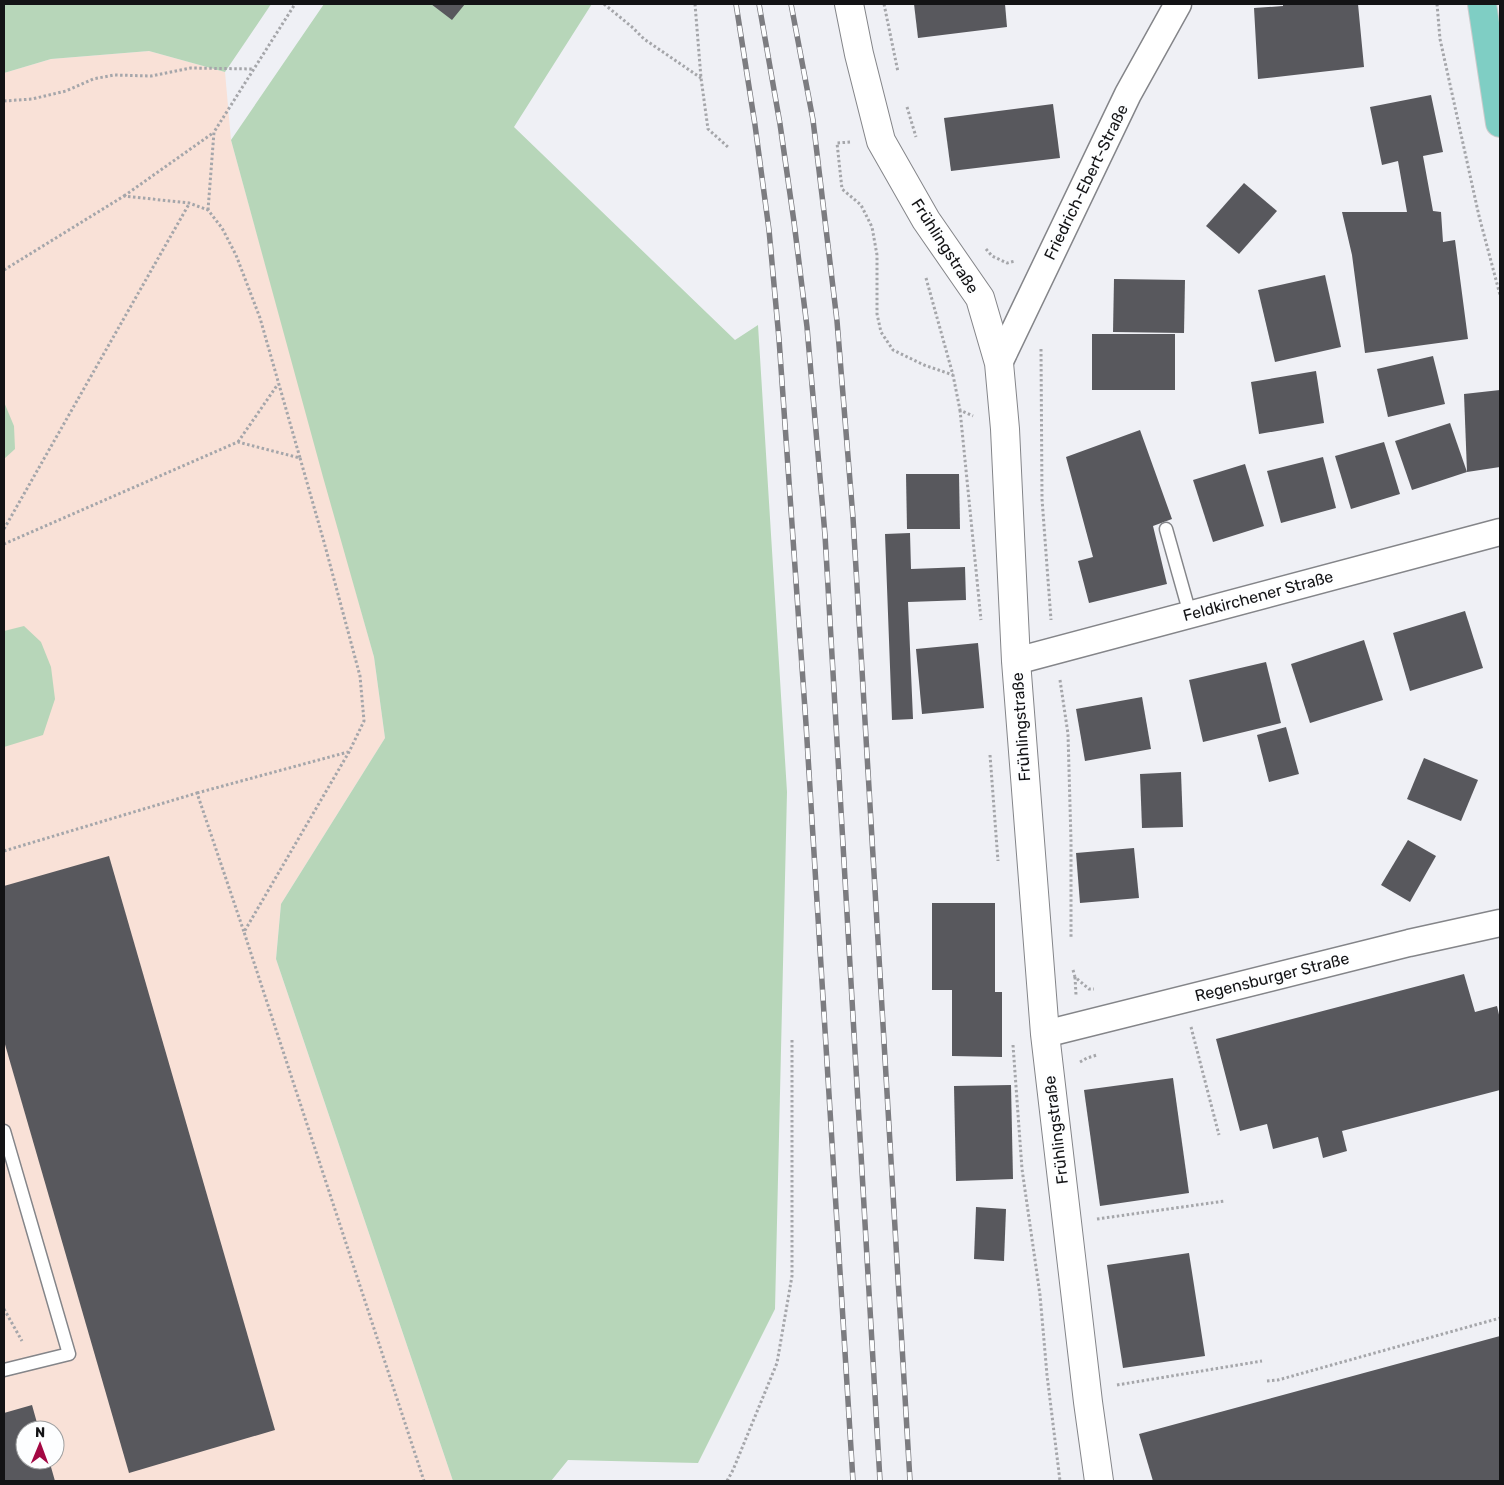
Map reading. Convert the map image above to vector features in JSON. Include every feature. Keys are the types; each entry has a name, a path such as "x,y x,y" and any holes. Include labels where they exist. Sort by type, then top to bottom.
{"main road":[{"path":"1482,4 1500,123"}],"street":[{"name":"Frühlingstraße","path":"849,4 859,54 881,141 926,220 980,298 999,363 1006,429 1016,660 1045,1034 1086,1390 1099,1481"},
{"name":"Friedrich-Ebert-Straße","path":"999,363 1128,94 1178,4"},
{"name":"Feldkirchener Straße","path":"1016,660 1500,532"},
{"name":"Regensburger Straße","path":"1045,1034 1409,943 1500,923"}],"lane":[{"path":"1166,529 1190,614"},
{"path":"4,1131 69,1354 4,1370"}],"path":[{"path":"4,270 124,196 214,132 295,4"},
{"path":"604,4 644,38 701,78"},
{"path":"695,4 701,78 708,129 729,148"},
{"path":"884,4 900,81"},
{"path":"1437,4 1440,39 1479,216 1500,295"},
{"path":"4,100 32,99 66,91 93,78 114,75 151,76 191,68 253,69"},
{"path":"904,99 918,144"},
{"path":"208,210 214,132"},
{"path":"837,143 842,189 861,205 872,227 877,255 877,314 881,332 893,350 924,365 953,375"},
{"path":"124,196 189,203 208,210 222,228 236,256 260,318 360,676 364,720 349,752 244,932"},
{"path":"4,529 189,203"},
{"path":"986,248 992,256 1007,264 1020,259 1034,292"},
{"path":"926,275 953,375 960,410 1006,429"},
{"path":"1041,344 1042,499 1050,614 1068,734 1071,943"},
{"path":"4,544 238,442 278,384"},
{"path":"238,442 300,458"},
{"path":"4,851 197,793 349,752"},
{"path":"197,793 424,1481"},
{"path":"1071,962 1075,977 1089,989 1098,989"},
{"path":"1182,1030 1192,1027 1220,1135"},
{"path":"727,1481 777,1363 792,1276 792,1038"},
{"path":"1078,1063 1106,1052"},
{"path":"1067,1224 1225,1201"},
{"path":"4,1309 35,1362"},
{"path":"1267,1381 1288,1377 1500,1318"},
{"path":"1086,1390 1262,1361"},
{"path":"1047,1375 1060,1481"}],"shaded area":[{"path":"149,51 225,72 231,140 374,657 385,738 281,904 276,959 453,1481 4,1481 4,73 51,59"}],"green space":[{"path":"4,4 271,4 225,72 149,51 51,59 4,73"},
{"path":"324,4 592,4 514,127 735,340 758,325 787,792 775,1309 698,1463 568,1460 551,1481 453,1481 276,959 281,904 385,738 374,657 231,140"},
{"path":"4,402 14,426 15,449 4,459"},
{"path":"24,626 41,642 51,667 55,699 43,735 4,747 4,631"}],"building":[{"path":"431,4 465,4 452,20"},
{"path":"914,4 1005,4 1007,27 918,38"},
{"path":"1283,4 1358,4 1364,67 1258,79 1254,8 1283,6"},
{"path":"1431,95 1443,152 1423,156 1433,211 1441,212 1443,242 1455,240 1468,339 1365,353 1352,255 1342,212 1407,212 1398,161 1382,165 1370,107"},
{"path":"1053,104 1060,158 951,171 944,118"},
{"path":"1244,183 1277,211 1239,254 1206,226"},
{"path":"1325,275 1341,347 1275,362 1258,290"},
{"path":"1114,279 1185,280 1184,333 1113,332"},
{"path":"1092,334 1175,334 1175,390 1092,390"},
{"path":"1433,356 1445,404 1388,417 1377,369"},
{"path":"1316,371 1324,423 1259,434 1251,382"},
{"path":"1500,390 1500,467 1467,472 1464,394"},
{"path":"1450,423 1467,472 1412,490 1395,441"},
{"path":"1140,430 1172,519 1153,526 1167,584 1089,603 1078,561 1093,557 1066,457"},
{"path":"1384,442 1400,494 1351,509 1335,456"},
{"path":"1323,457 1336,508 1281,523 1267,471"},
{"path":"1245,464 1264,526 1213,542 1193,480"},
{"path":"906,474 959,474 960,529 907,529"},
{"path":"910,533 911,569 965,567 966,600 908,602 913,719 892,720 885,534"},
{"path":"1465,611 1483,668 1410,691 1393,633"},
{"path":"1364,640 1383,700 1310,723 1291,664"},
{"path":"978,643 984,708 922,714 916,649"},
{"path":"1266,662 1281,723 1203,742 1189,680"},
{"path":"1142,697 1151,749 1085,761 1076,709"},
{"path":"1286,727 1299,774 1269,782 1257,735"},
{"path":"1424,758 1478,780 1461,821 1407,799"},
{"path":"1181,772 1183,827 1142,828 1140,774"},
{"path":"1408,840 1436,856 1410,902 1381,885"},
{"path":"1134,848 1139,898 1080,903 1076,853"},
{"path":"109,856 275,1430 129,1473 4,1041 4,886"},
{"path":"932,903 995,903 995,992 1002,992 1002,1057 952,1056 952,990 932,990"},
{"path":"1464,974 1475,1012 1497,1006 1500,1019 1500,1090 1342,1131 1347,1151 1323,1158 1318,1137 1273,1149 1267,1124 1240,1131 1216,1039"},
{"path":"1173,1078 1189,1193 1100,1206 1084,1090"},
{"path":"1011,1085 1013,1179 956,1181 954,1086"},
{"path":"976,1207 1006,1209 1004,1261 974,1259"},
{"path":"1189,1253 1205,1356 1123,1368 1107,1265"},
{"path":"1500,1336 1500,1481 1153,1481 1139,1434"},
{"path":"32,1405 36,1420 15,1420 15,1470 52,1470 55,1481 4,1481 4,1413"}],"railway":[{"path":"736,4 769,230 779,339 806,724 853,1481"},
{"path":"759,4 780,124 794,222 807,327 825,535 880,1481"},
{"path":"791,4 813,120 837,321 853,518 910,1481"}]}
